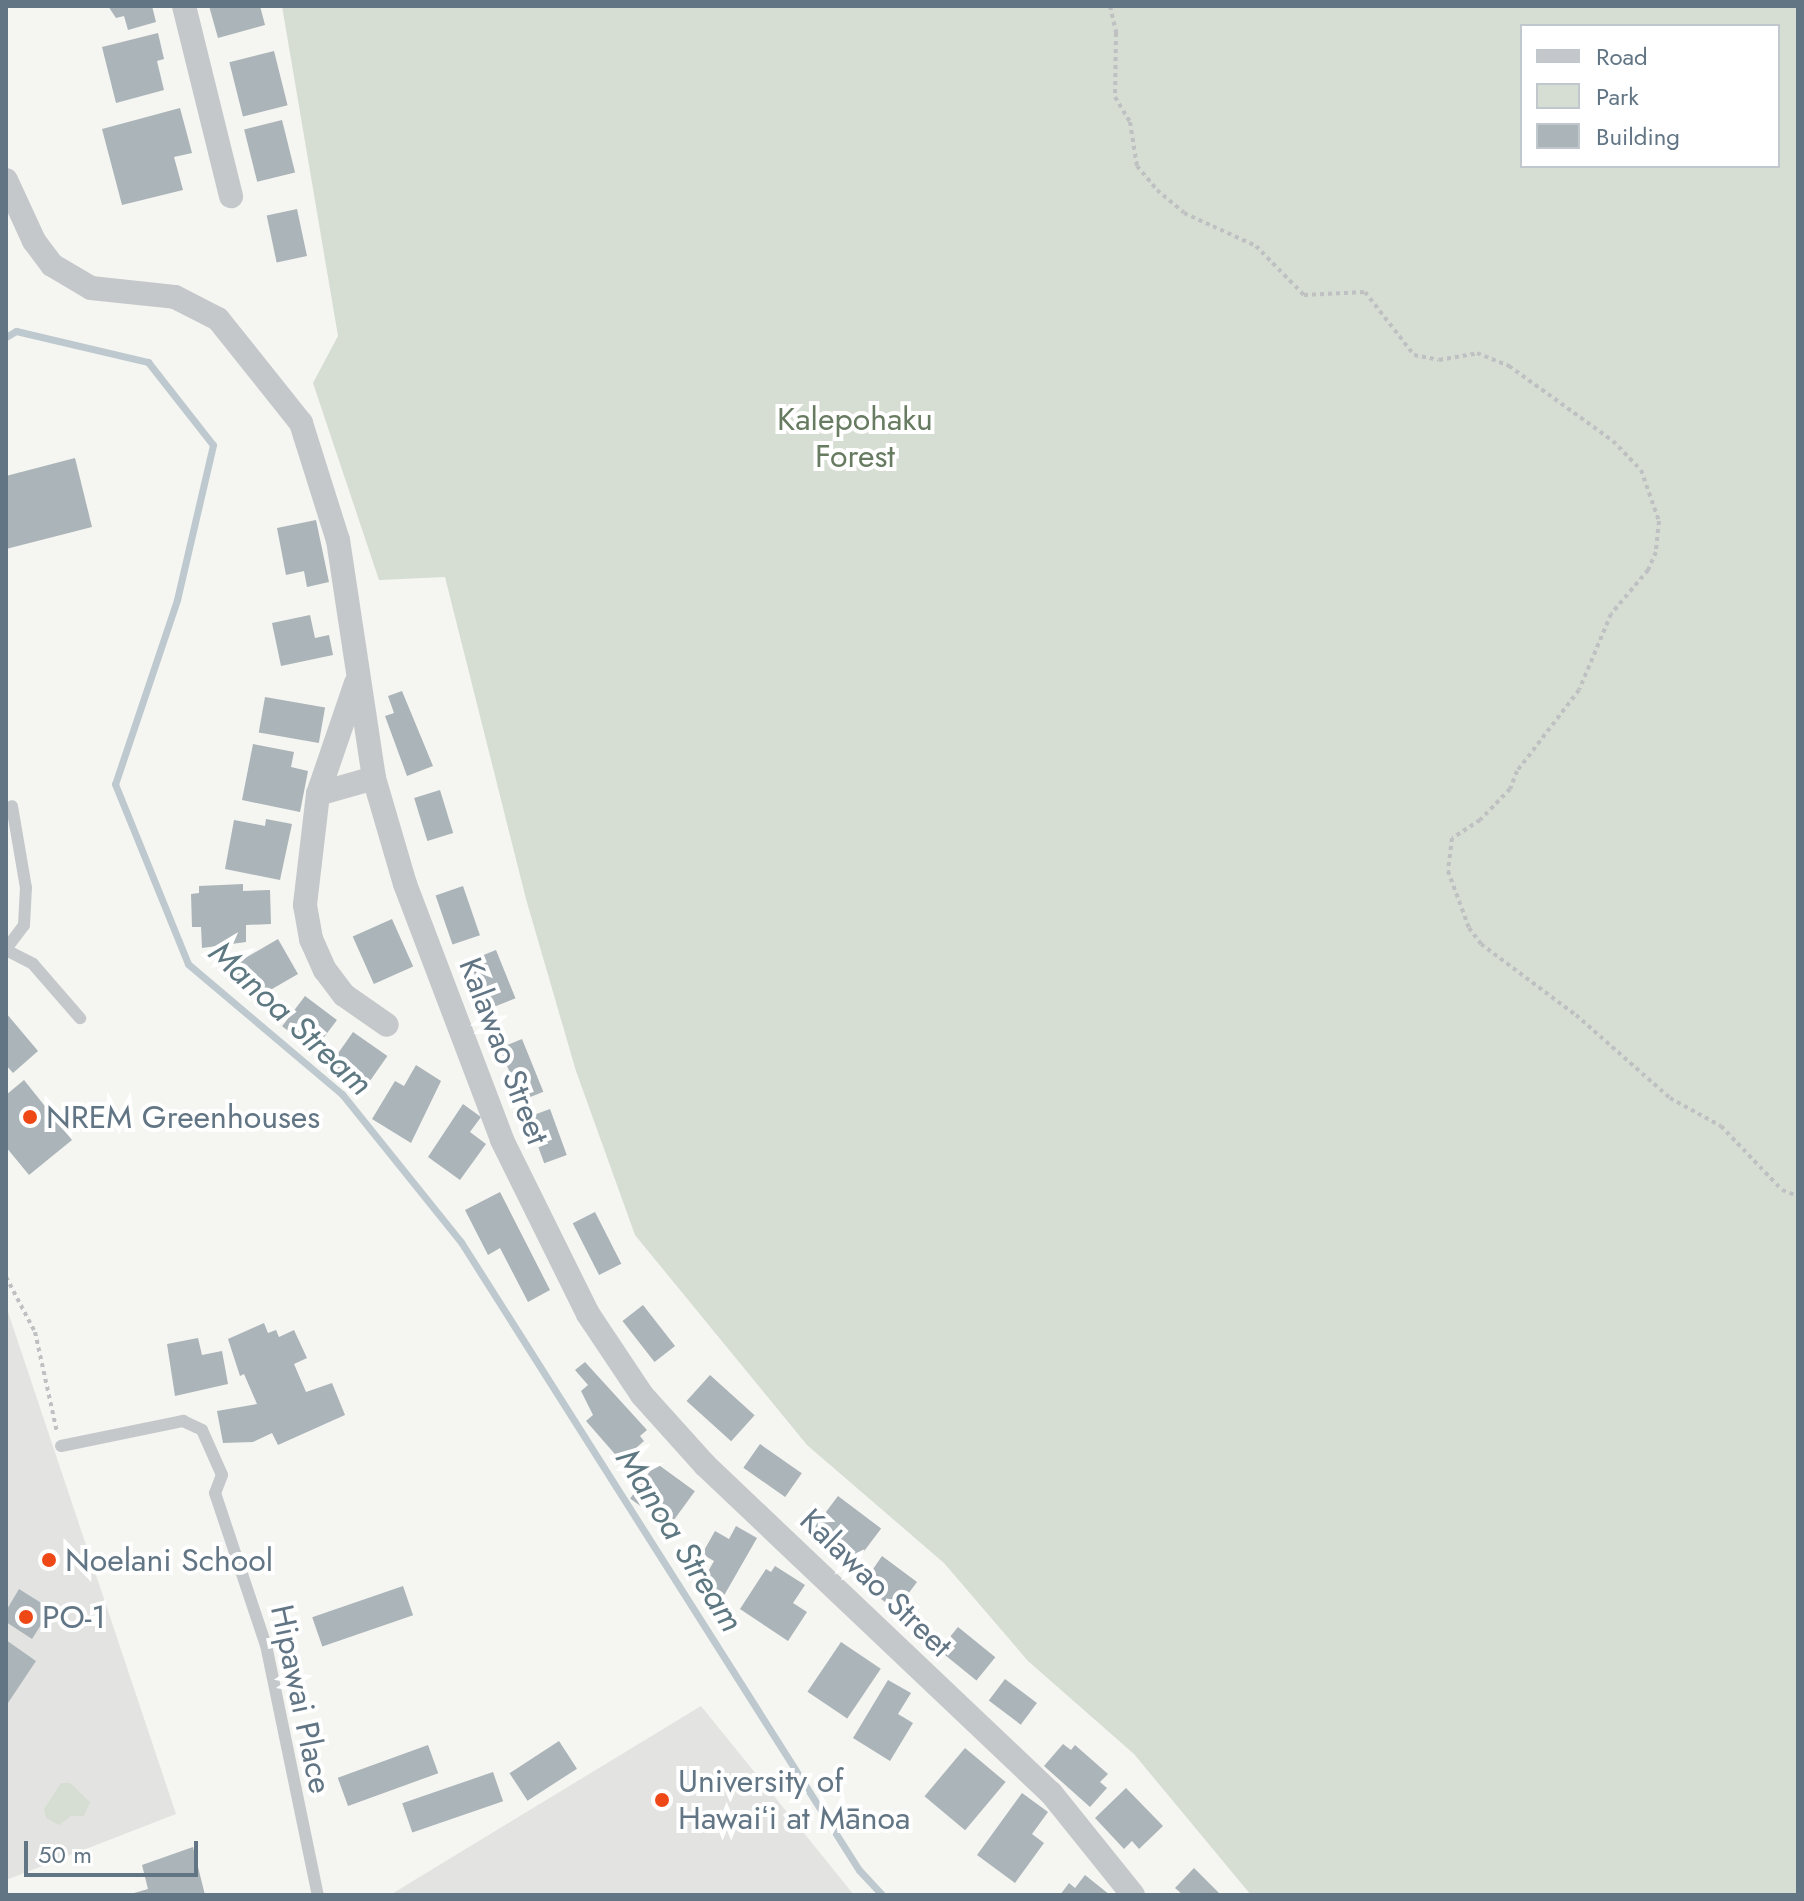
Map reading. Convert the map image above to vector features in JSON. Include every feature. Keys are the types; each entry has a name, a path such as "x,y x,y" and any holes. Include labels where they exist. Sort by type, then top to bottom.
{"street":[{"path":"184,6 231,196"},
{"name":"Kalawao Street","path":"6,180 34,241 52,265 91,288 175,297 218,319 301,423 338,540 356,683 374,778 405,884 502,1140 588,1314 642,1395 705,1465 1051,1793 1133,1895"},
{"path":"356,683 318,794 305,905 311,939 344,995 387,1025"},
{"path":"318,794 374,778"}],"lane":[{"path":"12,806 26,888 24,925 6,950 33,964 80,1018"},
{"name":"Hipawai Place","path":"61,1446 183,1421 202,1430 222,1475 215,1493 266,1645 318,1895"}],"path":[{"path":"1110,6 1116,33 1115,97 1130,122 1137,166 1157,190 1184,213 1256,246 1304,295 1365,292 1414,355 1439,360 1477,353 1509,366 1613,441 1641,470 1659,521 1656,552 1648,570 1611,614 1579,690 1517,771 1510,789 1480,820 1452,838 1450,880 1481,944 1576,1015 1670,1098 1721,1126 1782,1190 1798,1196"},
{"path":"6,1277 35,1332 61,1446"}],"shaded area":[{"name":"Noelani School","path":"6,1306 176,1814 6,1880"},
{"name":"University of Hawaiʻi at Mānoa","path":"701,1706 854,1895 390,1895"}],"green space":[{"name":"Kalepohaku Forest","path":"282,6 1798,6 1798,1895 1251,1895 1134,1754 1028,1661 944,1563 807,1445 635,1235 576,1071 526,899 445,577 379,580 313,383 338,336"},
{"path":"61,1783 70,1783 90,1802 84,1816 71,1816 59,1825 46,1818 44,1809"}],"building":[{"path":"108,6 152,6 156,22 128,30 124,16 116,18"},
{"path":"209,6 260,6 265,25 218,38"},
{"path":"158,33 164,59 157,61 164,90 116,103 102,47"},
{"path":"274,51 288,105 243,116 229,62"},
{"path":"180,108 192,153 174,157 183,190 122,205 102,129"},
{"path":"282,120 295,172 257,182 244,129"},
{"path":"297,209 307,256 277,262 267,215"},
{"path":"75,458 92,527 6,549 6,476"},
{"path":"316,520 329,582 307,587 304,571 286,575 277,528"},
{"path":"310,615 315,638 329,635 333,655 281,666 272,623"},
{"path":"402,691 433,766 407,776 385,716 394,713 388,696"},
{"path":"265,697 325,708 319,743 259,732"},
{"path":"253,744 294,752 291,767 308,771 300,812 242,800"},
{"path":"440,790 453,833 427,841 414,798"},
{"path":"266,819 292,824 280,880 225,869 234,820 265,826"},
{"path":"243,884 243,891 270,890 271,924 246,925 246,942 202,948 201,927 192,927 191,894 199,893 199,886"},
{"path":"463,886 480,935 453,945 436,895"},
{"path":"392,919 413,967 374,984 353,936"},
{"path":"278,939 298,974 260,996 248,976 236,982 228,968"},
{"path":"496,950 515,998 489,1009 469,961"},
{"path":"305,996 337,1020 314,1050 282,1026"},
{"path":"6,1013 38,1051 13,1073 6,1065"},
{"path":"353,1032 387,1056 360,1095 326,1071"},
{"path":"522,1039 543,1092 521,1101 500,1048"},
{"path":"416,1065 441,1081 411,1143 372,1119 395,1081 404,1086"},
{"name":"NREM Greenhouses","path":"24,1080 72,1140 29,1175 6,1147 6,1095"},
{"path":"463,1104 481,1117 470,1132 486,1144 460,1180 428,1157"},
{"path":"550,1109 567,1155 544,1163 527,1117"},
{"path":"500,1192 550,1290 528,1302 500,1248 488,1255 465,1210"},
{"path":"595,1212 621,1264 599,1275 573,1223"},
{"path":"643,1305 675,1346 655,1362 623,1321"},
{"path":"264,1323 268,1333 276,1330 279,1337 294,1330 307,1358 294,1364 306,1392 332,1383 345,1415 278,1445 272,1433 253,1442 223,1443 217,1411 257,1404 244,1374 240,1376 228,1339"},
{"path":"198,1338 202,1355 222,1351 228,1384 175,1396 167,1344"},
{"path":"585,1362 647,1430 640,1436 644,1441 621,1461 586,1421 593,1415 581,1391 588,1385 575,1370"},
{"path":"710,1375 755,1415 731,1441 687,1401"},
{"path":"760,1444 802,1473 785,1497 743,1468"},
{"path":"656,1463 695,1491 669,1527 630,1499"},
{"path":"838,1496 881,1528 853,1565 810,1533"},
{"path":"736,1526 757,1538 722,1599 700,1586 714,1561 702,1554 715,1531 729,1539"},
{"path":"882,1556 917,1582 896,1610 881,1599 888,1589 869,1575"},
{"path":"775,1566 805,1585 793,1603 807,1612 788,1641 740,1609 766,1569 771,1572"},
{"path":"403,1586 413,1615 322,1647 312,1617"},
{"name":"PO-1","path":"19,1589 51,1609 32,1639 6,1622 6,1611"},
{"path":"958,1627 995,1657 976,1681 939,1650"},
{"path":"6,1640 36,1661 6,1706"},
{"path":"841,1642 881,1669 847,1719 807,1692"},
{"path":"1005,1679 1037,1703 1021,1725 989,1701"},
{"path":"888,1680 911,1693 898,1714 913,1723 890,1761 853,1738"},
{"path":"559,1741 577,1769 527,1801 510,1773"},
{"path":"1063,1744 1071,1750 1075,1745 1108,1774 1100,1782 1107,1788 1090,1807 1044,1766"},
{"path":"428,1745 438,1773 348,1806 338,1778"},
{"path":"965,1748 1006,1782 965,1830 925,1796"},
{"path":"493,1772 503,1801 412,1833 402,1803"},
{"path":"1126,1788 1163,1826 1139,1849 1132,1841 1124,1849 1095,1818"},
{"path":"1022,1793 1048,1812 1032,1834 1044,1843 1015,1883 977,1855"},
{"path":"193,1847 205,1895 127,1895 148,1889 142,1865"},
{"path":"1194,1868 1221,1895 1183,1895 1175,1888"},
{"path":"1085,1875 1110,1895 1060,1895 1069,1883 1075,1888"}],"waterway":[{"name":"Manoa Stream","path":"6,337 16,331 148,362 213,445 177,600 115,784 188,964 342,1094 461,1242 859,1870 882,1895"}],"place":[{"name":"NREM Greenhouses","path":"30,1117"},
{"name":"Noelani School","path":"49,1560"},
{"name":"PO-1","path":"26,1617"},
{"name":"University of Hawaiʻi at Mānoa","path":"662,1800"}]}
